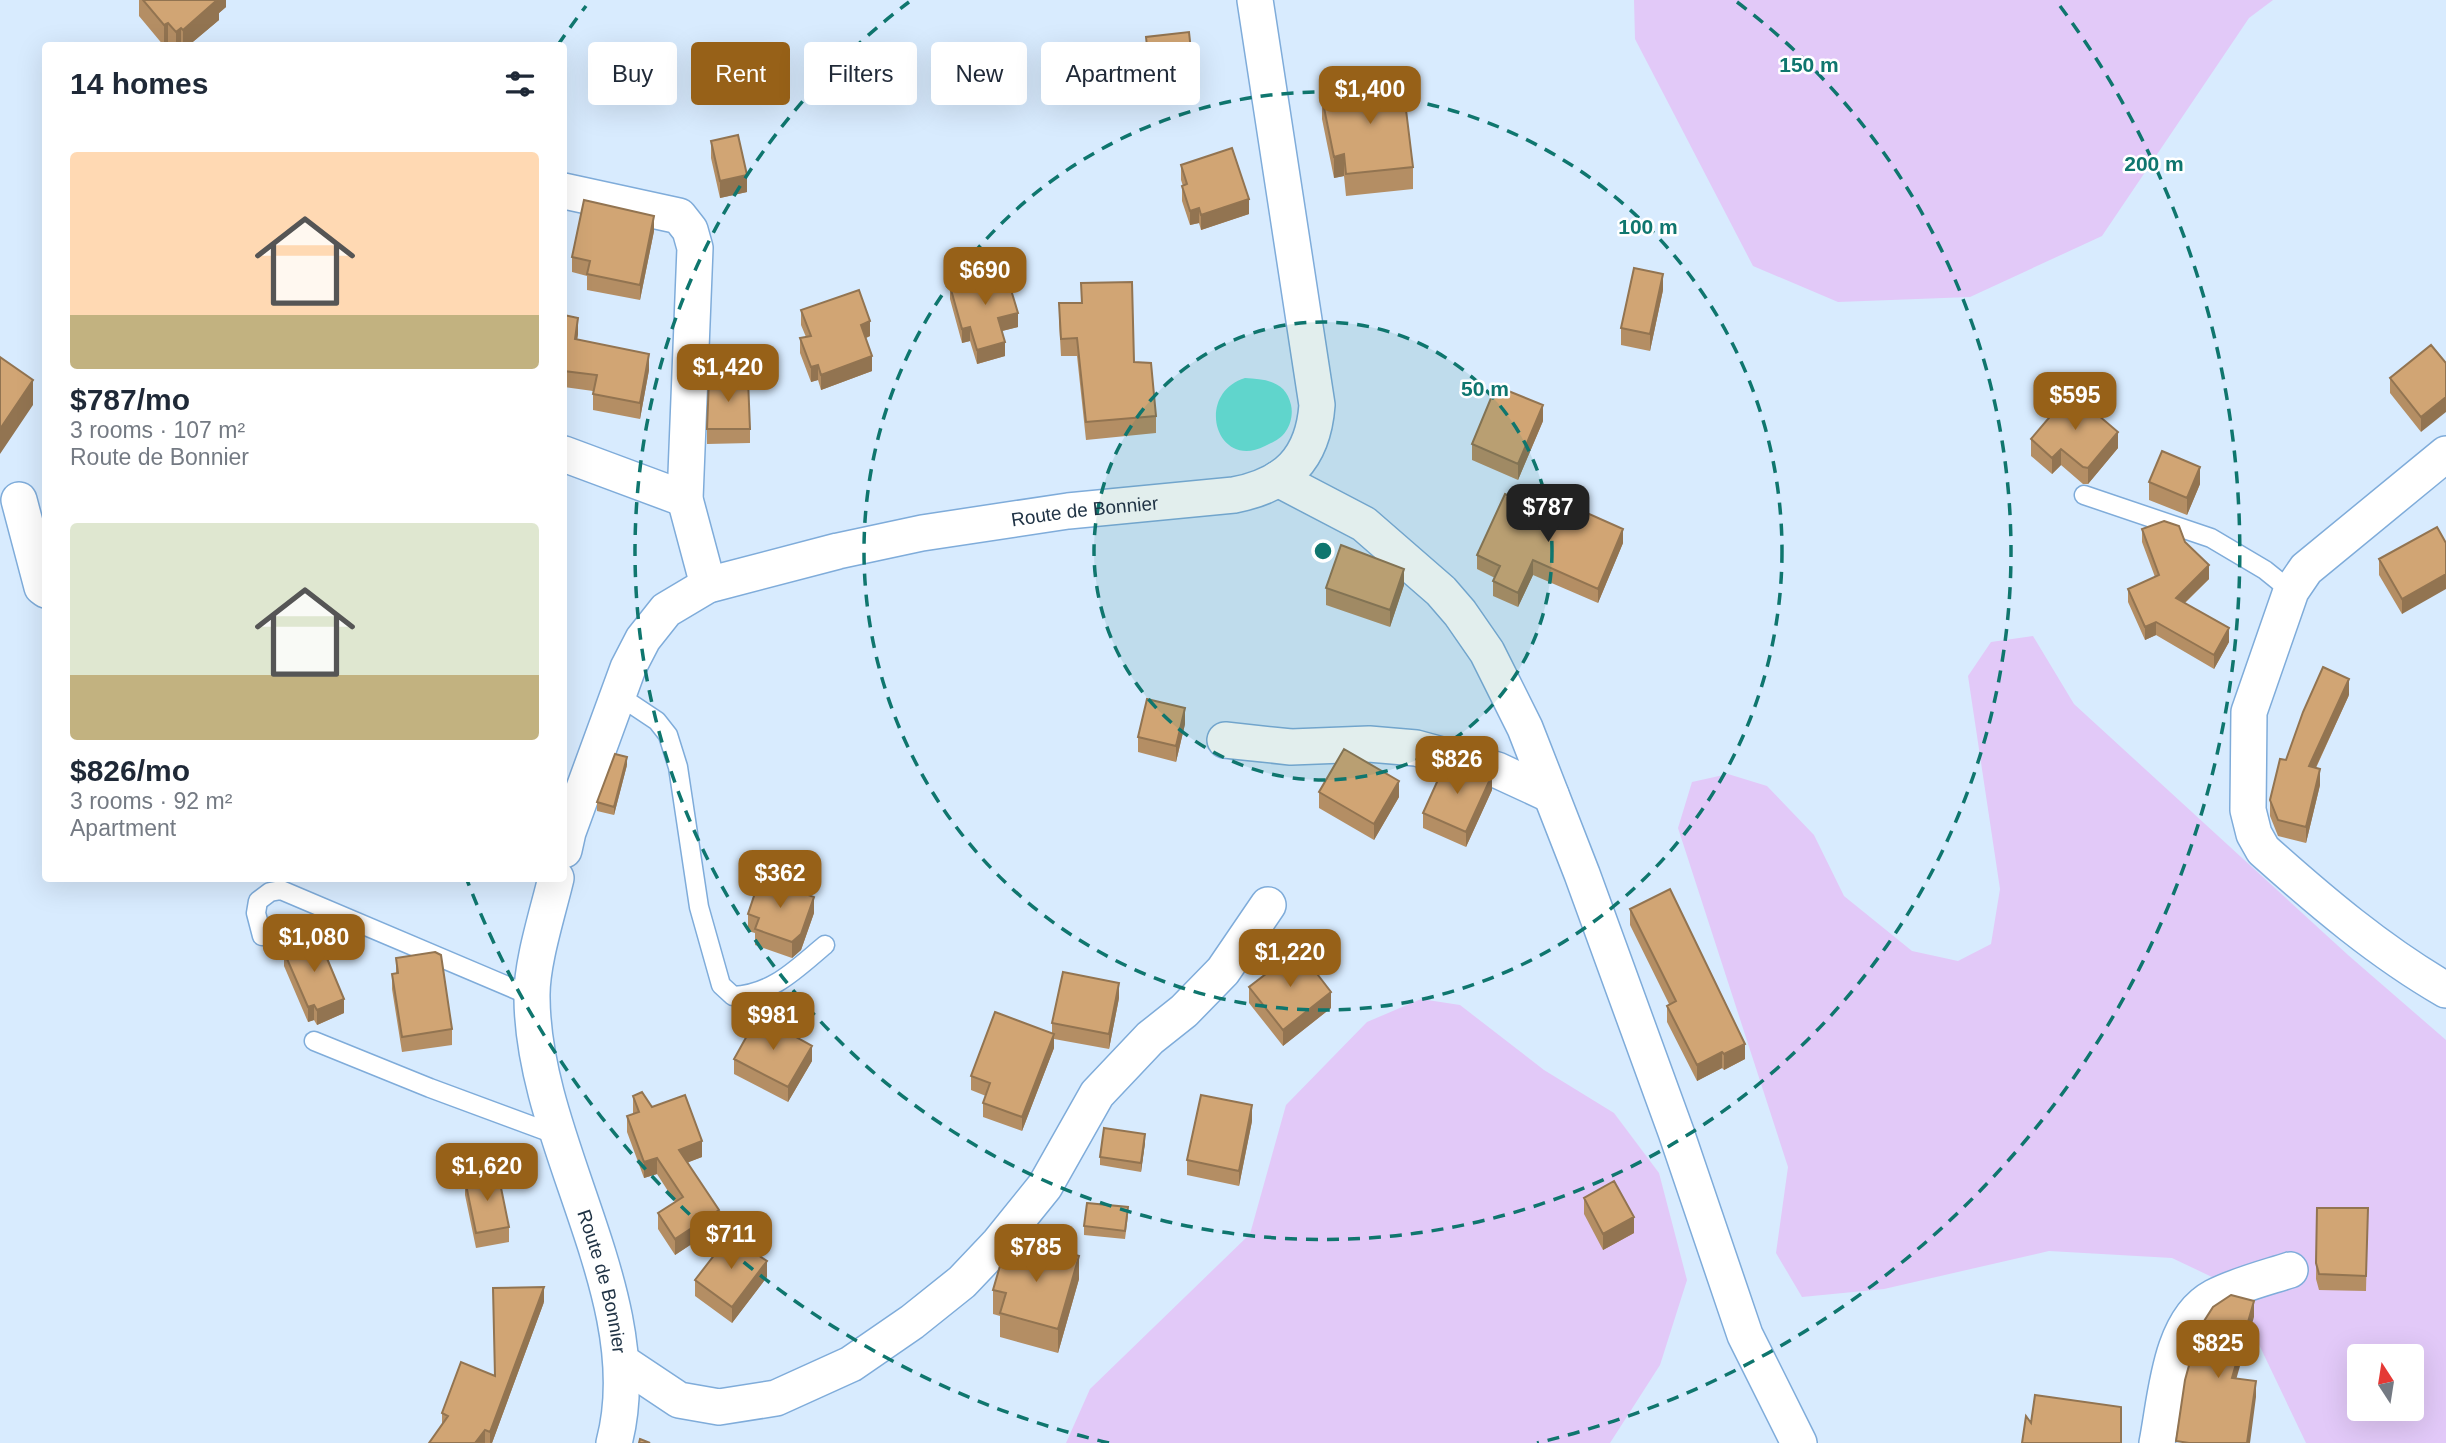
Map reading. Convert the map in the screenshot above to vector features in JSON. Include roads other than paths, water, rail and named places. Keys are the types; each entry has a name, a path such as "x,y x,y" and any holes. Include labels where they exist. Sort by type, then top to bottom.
{"street":[{"name":"Route de Bonnier","path":"567,833 628,668 643,639 666,610 708,585 838,551 922,533 1068,511 1257,491 1296,465 1307,451 1316,428 1317,405 1255,0"},
{"path":"567,192 679,216 690,230 695,248 685,499 708,585"},
{"path":"2446,454 2306,569 2291,591 2249,712 2248,810 2263,850 2347,921 2422,976 2446,990"},
{"path":"567,455 685,499"},
{"path":"1278,479 1364,524 1412,564 1460,613 1493,663 1525,728 1552,794 1676,1132 1745,1335 1799,1443"},
{"path":"19,500 42,583"},
{"path":"1225,740 1291,747 1369,744 1416,748 1497,770 1552,794"},
{"name":"Route de Bonnier","path":"555,882 531,996 536,1046 557,1135 606,1282 622,1362 622,1399 614,1443"},
{"path":"622,1362 679,1400 719,1407 776,1398 851,1364 912,1322 962,1282 999,1243 1045,1186 1097,1094 1150,1038 1184,1011 1223,971 1268,905"},
{"path":"2157,1443 2181,1332 2194,1314 2214,1297 2290,1270"}],"lane":[{"path":"2084,495 2211,538 2264,570 2291,591"},
{"path":"618,695 657,721 668,735 678,768 699,907 720,985 733,996 752,995 779,984 825,945"},
{"path":"262,936 256,913 258,901 270,892 281,890 531,996"},
{"path":"314,1041 557,1135"}]}
